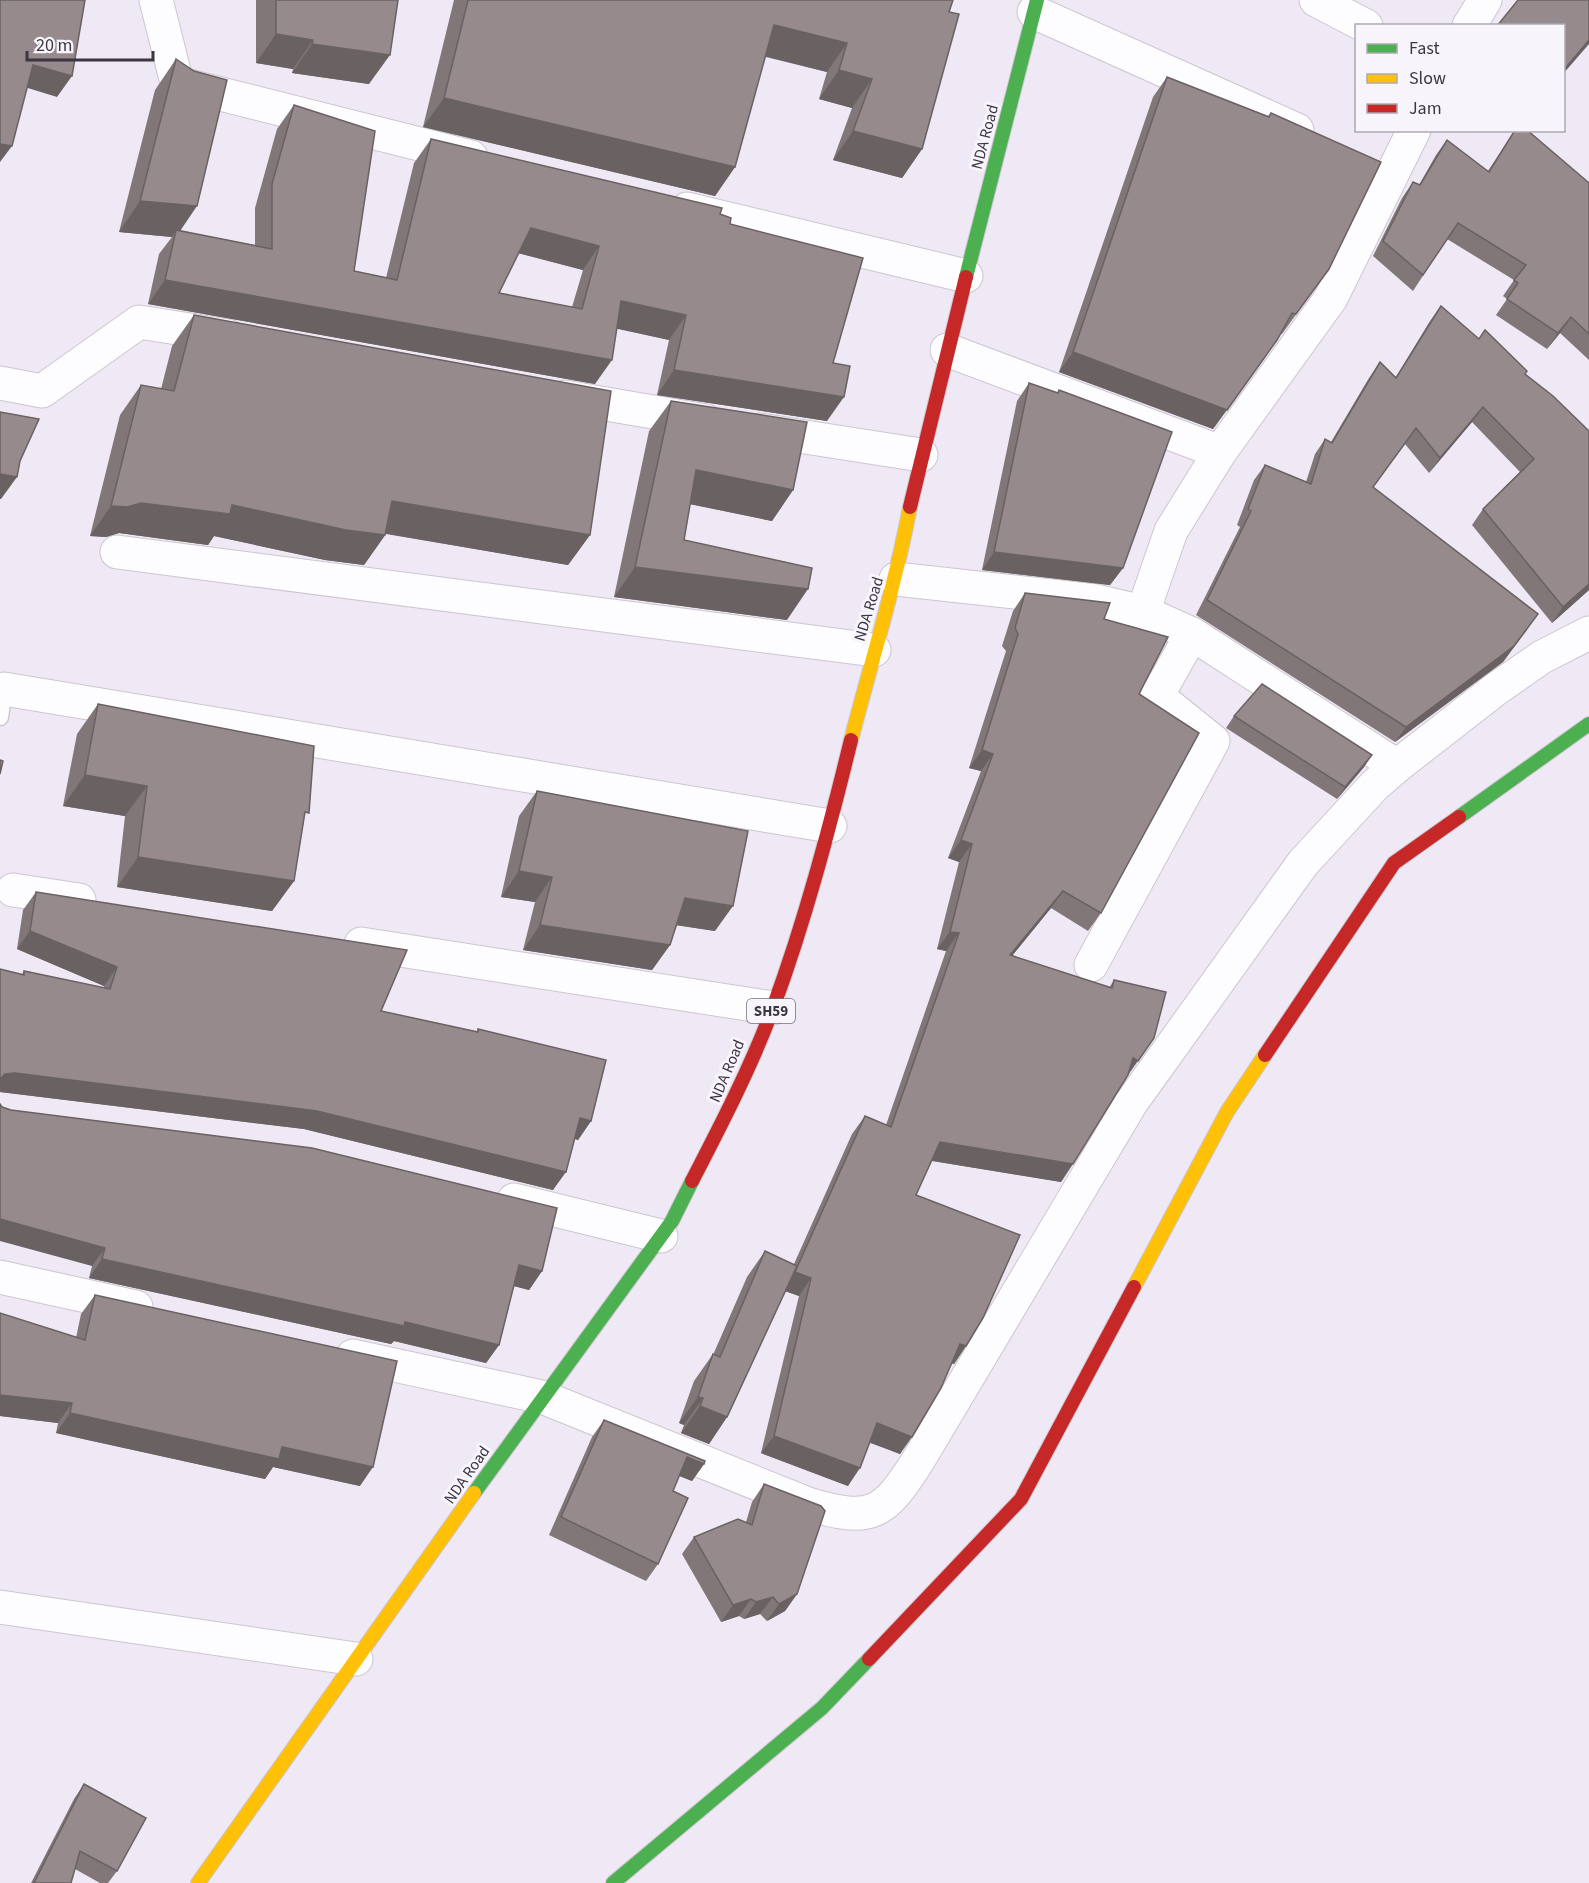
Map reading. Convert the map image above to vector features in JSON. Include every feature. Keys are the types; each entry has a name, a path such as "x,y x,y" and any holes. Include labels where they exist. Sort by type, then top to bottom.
{"main road":[{"name":"NDA Road","path":"198,1883 542,1397 672,1221 722,1125 772,1008 830,826 874,650 896,579 921,455 1036,6"},
{"path":"613,1883 822,1708 1021,1499 1227,1112 1394,863 1589,724"}],"street":[{"path":"156,0 177,83 503,165"},
{"path":"1316,0 1362,24"},
{"path":"1470,24 1485,0"},
{"path":"1036,6 1329,144"},
{"path":"1143,612 1171,531 1220,452 1331,298 1413,132"},
{"path":"1361,159 1394,173"},
{"path":"654,201 966,276"},
{"path":"0,383 42,392 139,322 257,341"},
{"path":"947,350 1220,452"},
{"path":"534,392 921,455"},
{"path":"117,552 874,650"},
{"path":"896,579 1096,601 1143,612 1192,634 1397,766"},
{"path":"323,1349 542,1397 808,1504 858,1515 881,1508 901,1488 919,1460 1131,1104 1303,863 1375,785 1397,766 1496,689 1542,657 1589,633"},
{"path":"1091,965 1213,741 1157,696 1192,634"},
{"path":"1,698 830,826"},
{"path":"12,890 113,906"},
{"path":"330,940 772,1008"},
{"path":"487,1193 661,1236"},
{"path":"0,1277 161,1313"},
{"path":"0,1607 356,1659"}],"building":[{"path":"0,0 85,0 72,76 33,65 12,146 0,144"},
{"path":"276,0 398,0 390,55 312,44 313,40 276,34"},
{"path":"468,0 953,0 949,12 959,14 922,149 853,131 872,79 839,70 847,43 774,25 735,167 444,98"},
{"path":"1518,0 1589,0 1589,40 1565,69 1565,24 1499,24"},
{"path":"176,59 194,71 227,80 197,206 140,201"},
{"path":"1167,77 1269,117 1271,113 1381,162 1329,269 1296,314 1292,313 1277,340 1227,410 1073,352"},
{"path":"294,105 375,131 354,271 397,280 431,139 722,208 720,214 731,218 730,224 863,258 833,363 850,366 844,397 674,370 686,315 621,301 612,360 165,280 176,230 272,249 272,184","holes":["531,228 599,246 582,309 499,293"]},
{"path":"1514,132 1529,132 1589,183 1589,334 1571,317 1558,333 1507,299 1518,283 1514,280 1526,265 1458,223 1423,275 1383,241 1413,182 1420,185 1447,140 1489,172"},
{"path":"1441,306 1479,339 1485,330 1527,371 1525,374 1553,396 1589,431 1589,584 1563,607 1483,509 1534,459 1483,407 1440,458 1416,428 1373,487 1538,614 1514,646 1406,727 1207,600 1251,511 1248,509 1265,465 1311,484 1325,439 1332,443 1380,362 1396,378"},
{"path":"194,315 611,391 590,535 392,501 385,535 346,530 232,505 230,514 141,503 127,507 111,506 141,385 174,391"},
{"path":"1029,383 1058,393 1059,390 1172,432 1123,568 994,552"},
{"path":"671,401 807,422 793,490 696,470 684,540 812,568 808,589 635,567"},
{"path":"0,412 39,419 20,461 17,477 0,474"},
{"path":"1025,593 1110,603 1104,619 1168,637 1139,694 1199,733 1101,913 1063,891 1010,955 1112,988 1114,980 1166,992 1154,1038 1138,1061 1133,1058 1128,1075 1073,1164 940,1142 916,1195 1020,1235 983,1318 966,1346 960,1344 941,1388 912,1437 877,1423 860,1468 774,1436 811,1278 795,1272 865,1116 891,1127 959,933 950,932 972,844 961,840 993,754 982,750 1018,634 1015,628"},
{"path":"1262,684 1372,755 1345,787 1234,716"},
{"path":"98,704 314,746 309,813 305,812 294,881 138,857 147,786 85,775"},
{"path":"537,791 748,831 733,906 685,898 670,945 540,925 552,877 519,871"},
{"path":"36,892 407,950 381,1011 478,1032 478,1029 606,1060 591,1121 580,1118 566,1172 317,1111 15,1073 5,1074 0,1079 0,969 24,975 24,971 110,989 117,967 30,931"},
{"path":"0,1104 11,1110 312,1148 557,1208 542,1271 519,1265 499,1345 405,1322 404,1326 102,1259 105,1248 0,1219"},
{"path":"765,1251 797,1266 727,1417 700,1406 703,1398 698,1397 713,1354 720,1357"},
{"path":"95,1295 397,1361 373,1467 282,1447 279,1459 70,1413 72,1403 0,1395 0,1313 85,1340"},
{"path":"604,1420 705,1461 704,1464 687,1457 673,1491 688,1498 658,1564 561,1517"},
{"path":"764,1484 821,1506 825,1511 797,1594 779,1604 773,1597 756,1602 751,1599 733,1605 694,1537 738,1519 752,1525"},
{"path":"84,1784 146,1818 117,1871 80,1851 71,1883 34,1883"}],"traffic: fast":[{"path":"966,277 1037,0"},
{"path":"1459,817 1589,724"},
{"path":"474,1493 672,1221 692,1181"},
{"path":"613,1883 822,1708 869,1659"}],"traffic: slow":[{"path":"851,740 890,595 910,507"},
{"path":"1134,1287 1227,1112 1265,1055"},
{"path":"198,1883 474,1493"}],"traffic: jam":[{"path":"910,507 966,277"},
{"path":"692,1181 725,1117 773,1008 816,875 851,740"},
{"path":"1265,1055 1394,863 1459,817"},
{"path":"869,1659 1021,1499 1134,1287"}]}
